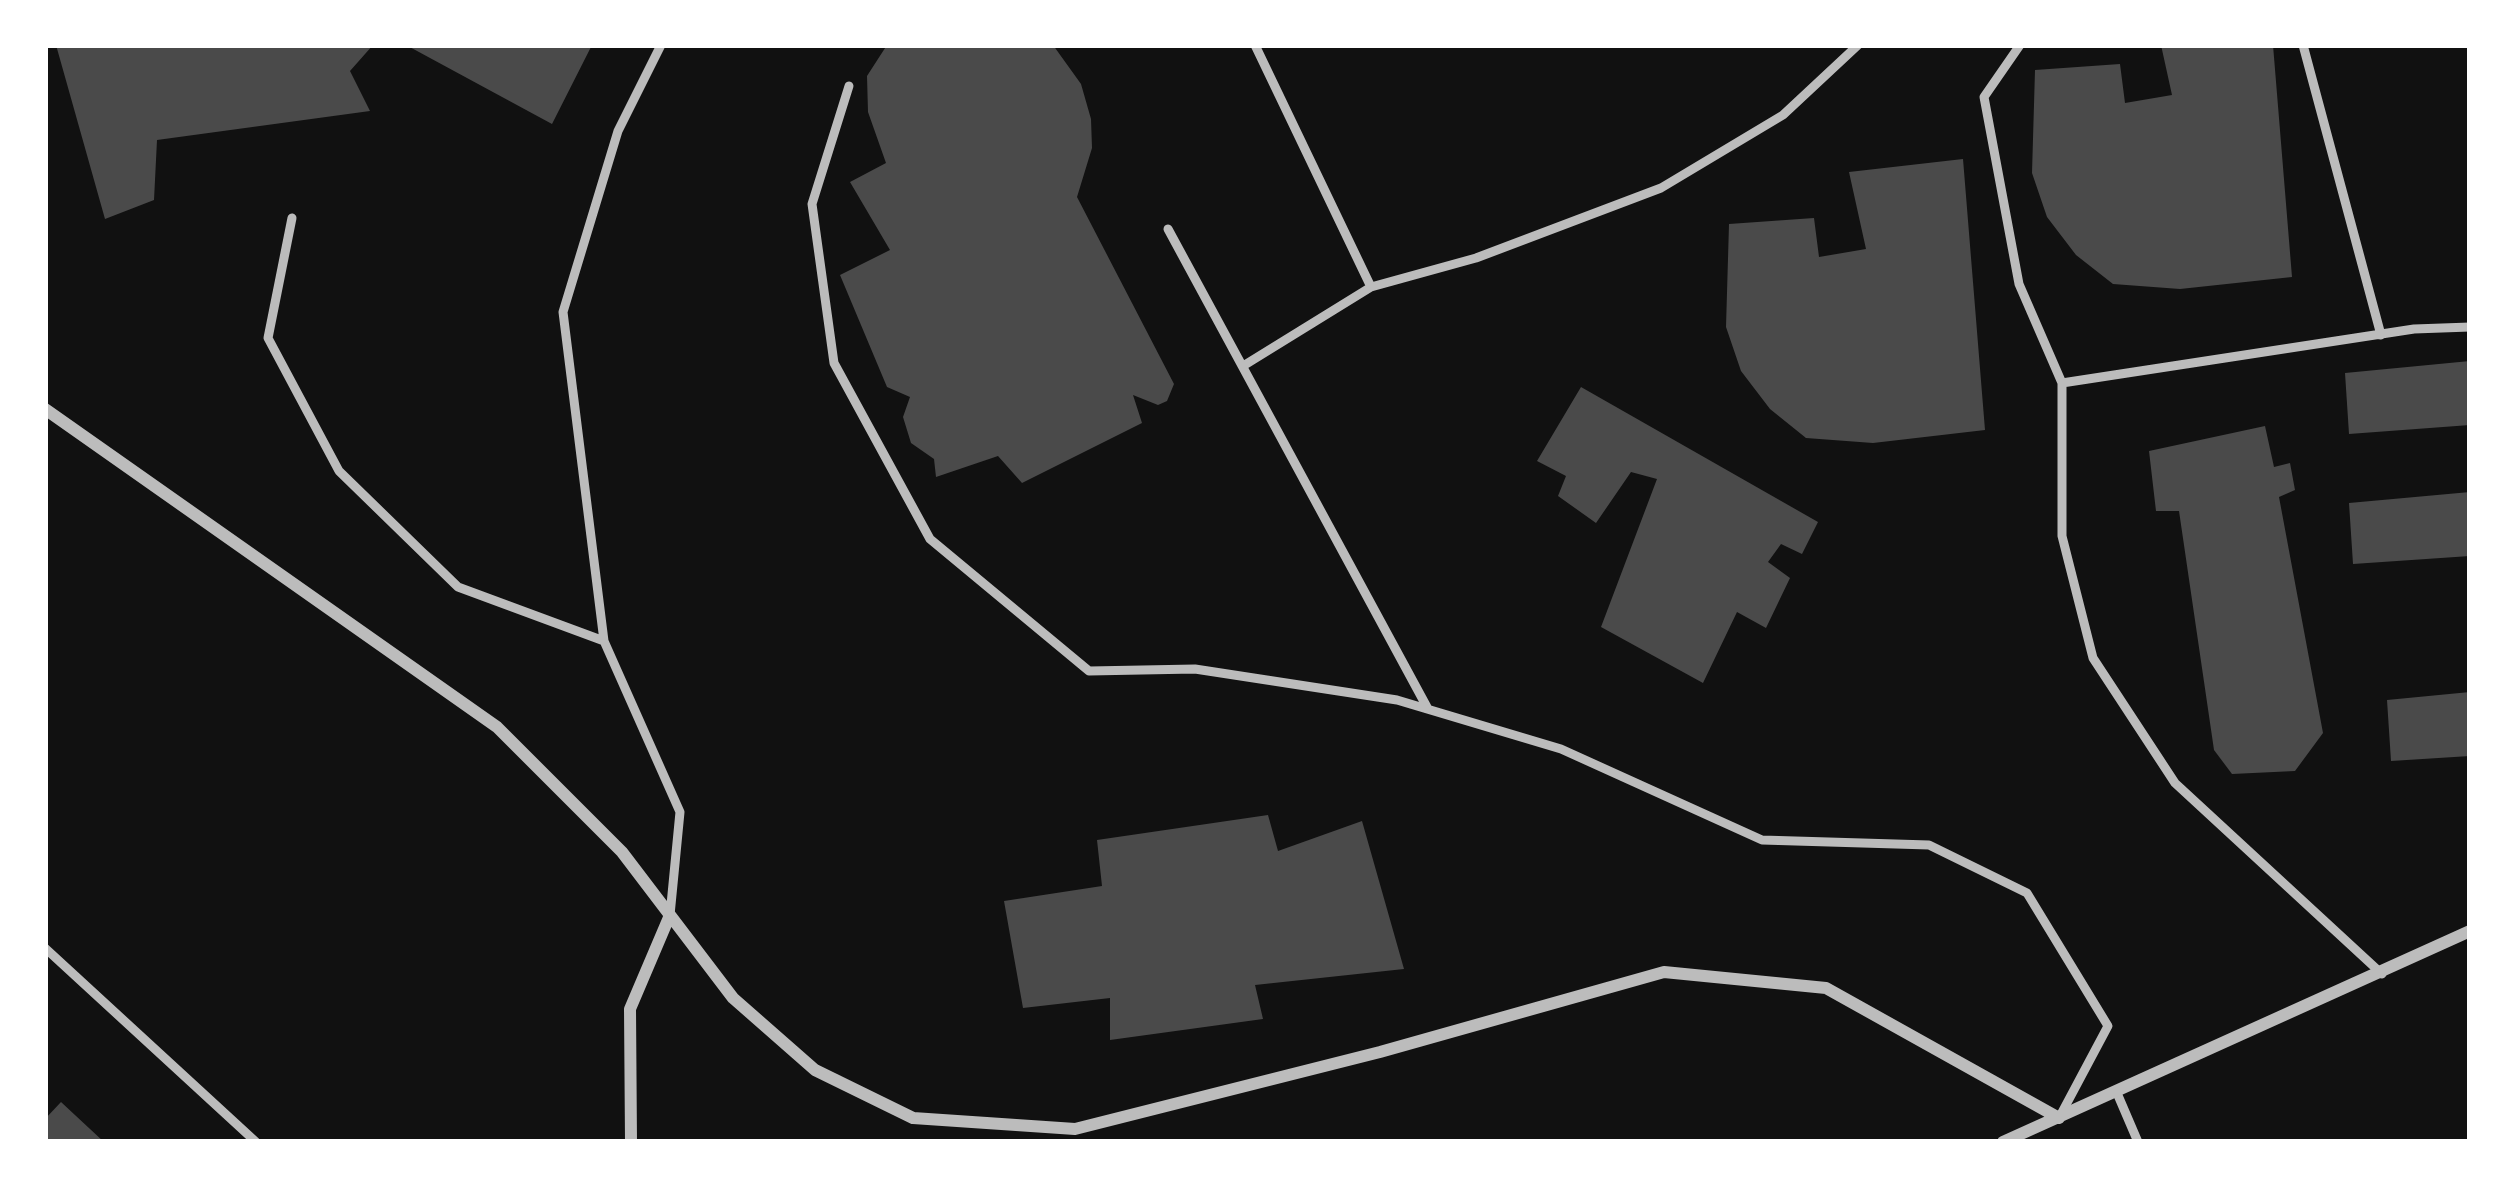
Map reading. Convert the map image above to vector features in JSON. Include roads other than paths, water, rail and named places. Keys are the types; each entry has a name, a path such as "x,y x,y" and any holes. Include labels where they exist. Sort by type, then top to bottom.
{"street":[{"path":"45,409 497,727 622,851 733,998 815,1070 913,1118 1075,1129 1381,1052 1664,972 1826,988 2059,1118"},
{"path":"631,1142 630,1010 670,915"},
{"path":"2003,1142 2470,931"}],"lane":[{"path":"661,45 618,131 563,311 604,641 680,812 670,915"},
{"path":"1256,45 1371,287"},
{"path":"1243,366 1371,287 1476,258 1661,188 1783,115 1858,45"},
{"path":"2020,45 1984,97 2019,284 2062,383 2062,536 2092,658 2175,783 2382,974"},
{"path":"2303,45 2380,335"},
{"path":"849,86 812,205 834,363 930,539 1089,671 1195,670 1429,709 1561,749 1762,840 1929,845 2027,893 2108,1026 2059,1118"},
{"path":"292,218 268,338 339,471 458,587 604,641"},
{"path":"1168,229 1429,709"},
{"path":"2062,383 2380,335 2470,327"},
{"path":"45,948 256,1142"},
{"path":"2117,1093 2138,1142"}]}
